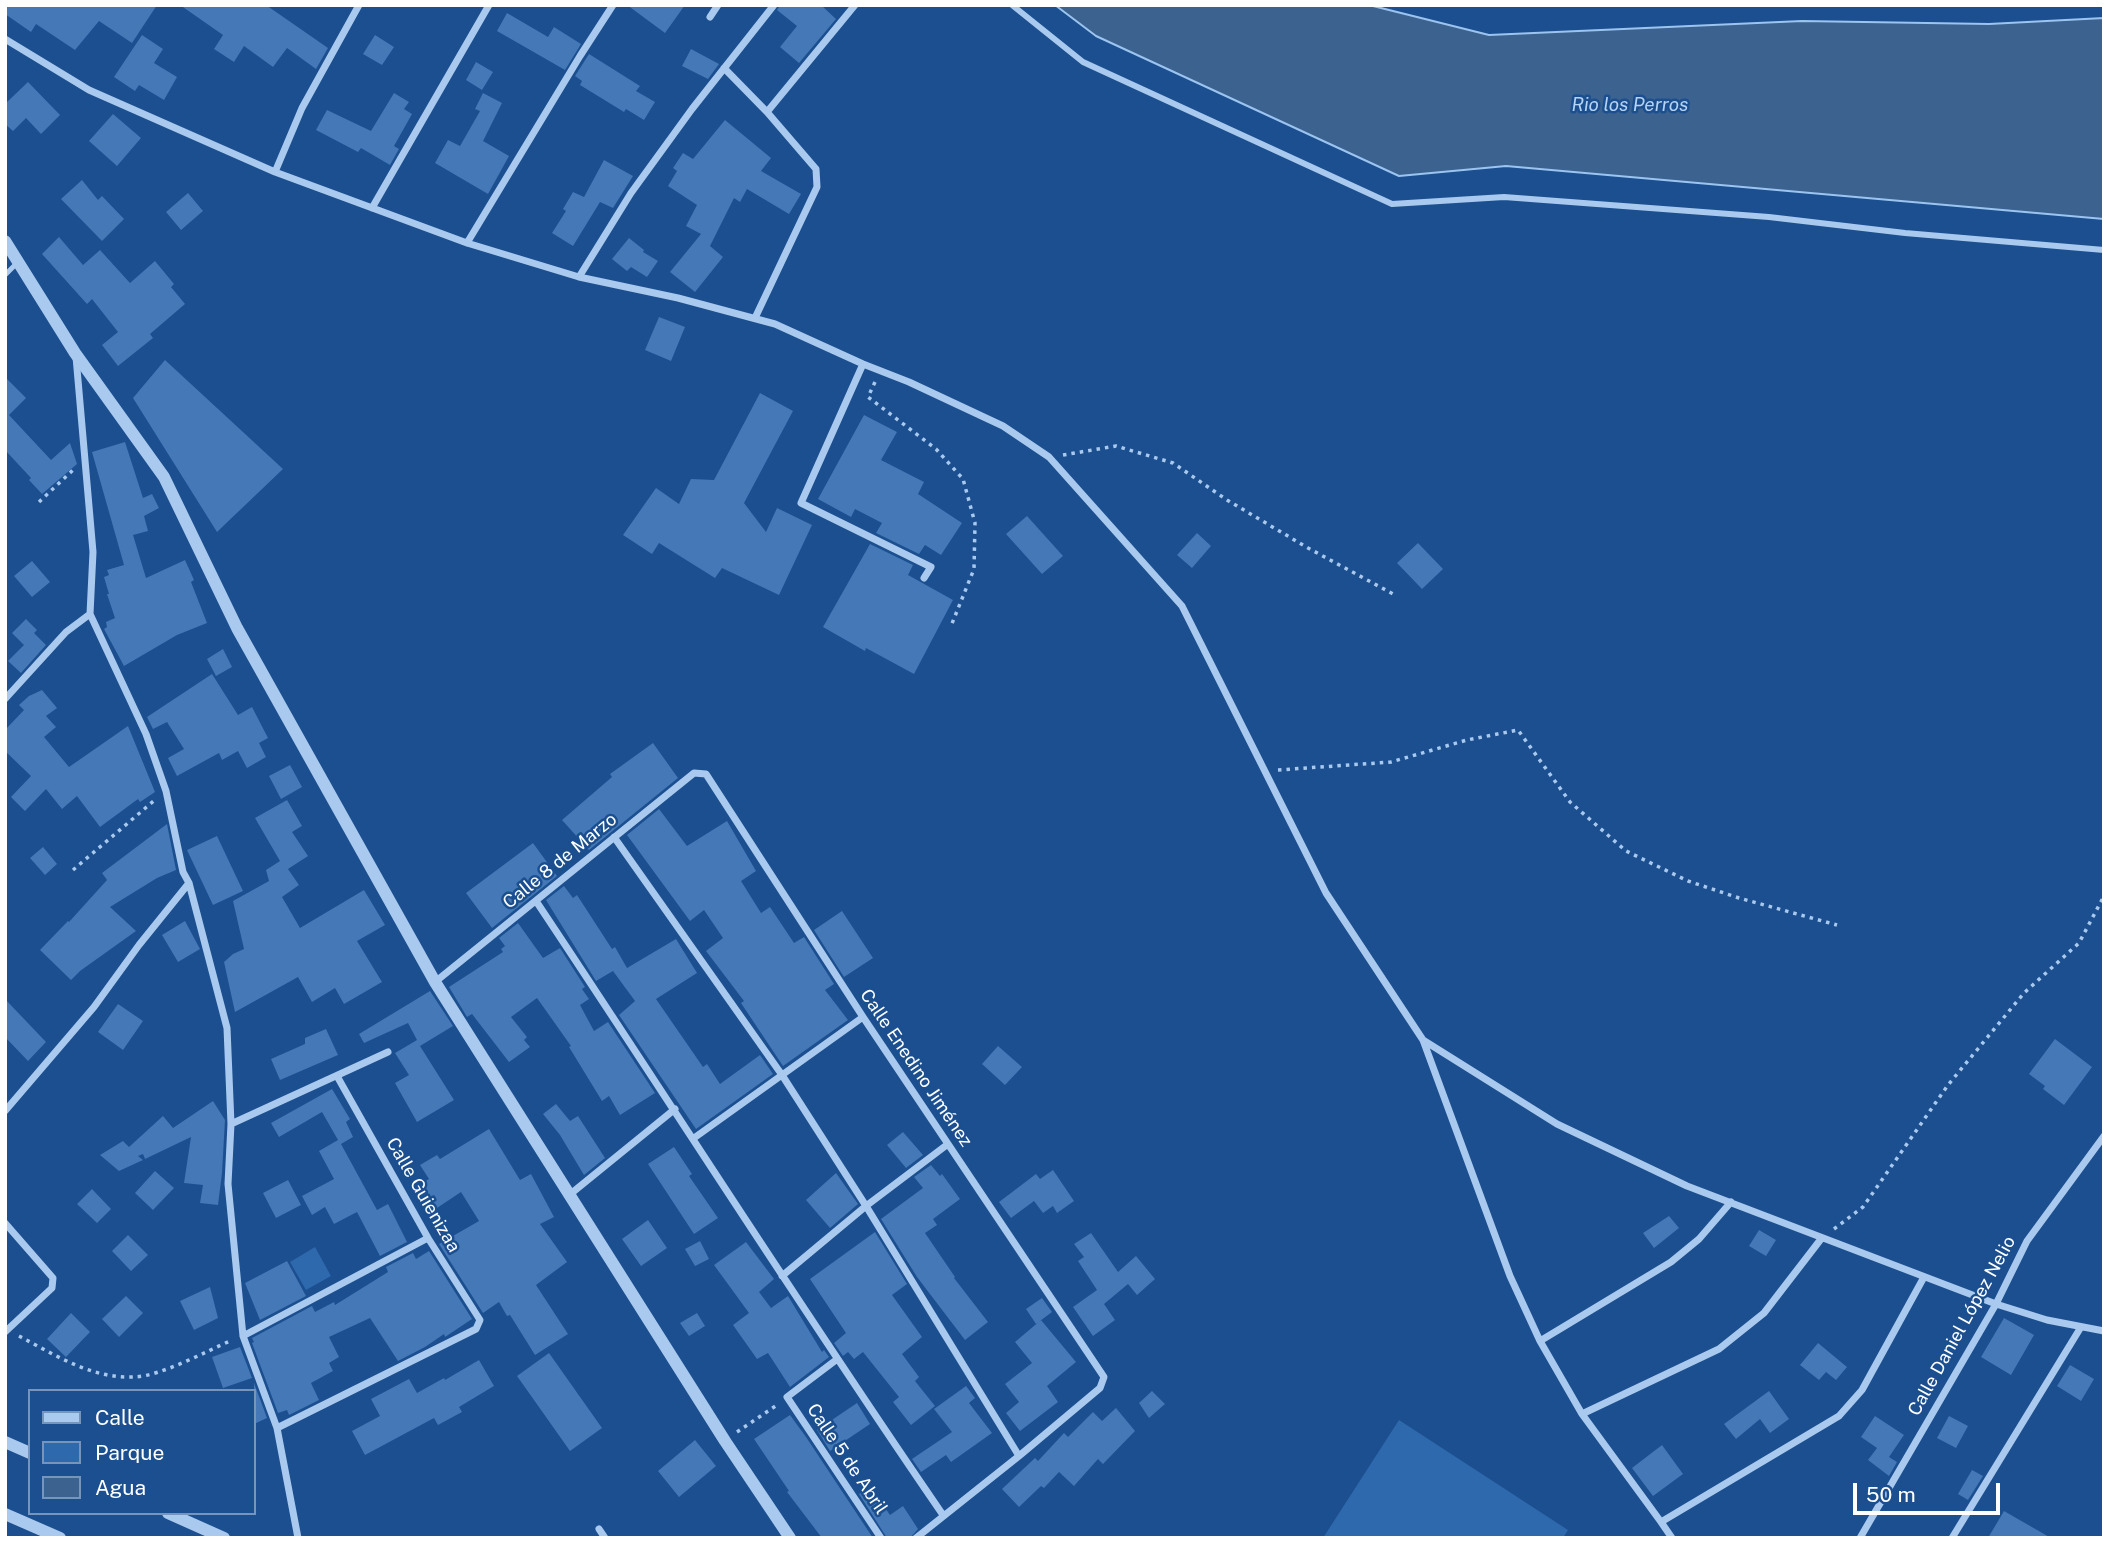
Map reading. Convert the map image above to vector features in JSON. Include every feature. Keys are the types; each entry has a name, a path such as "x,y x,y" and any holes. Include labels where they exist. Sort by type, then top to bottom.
{"street":[{"path":"275,172 302,108 359,5"},
{"path":"372,208 489,5"},
{"path":"467,243 613,5"},
{"path":"710,17 718,5"},
{"path":"579,277 631,193 774,5"},
{"path":"767,112 855,5"},
{"path":"1012,5 1083,62 1392,204 1504,197 1769,217 1905,233 2104,250"},
{"path":"5,39 89,90 275,172 467,243 579,277 678,298 775,324 1003,426 1049,457 1182,606 1326,893 1423,1040 1510,1276 1540,1341 1582,1414 1672,1538"},
{"path":"724,68 767,112 816,169 817,187 755,318"},
{"path":"5,241 75,353 164,477 237,628 435,982 568,1196 790,1538"},
{"path":"75,353 93,552 90,614 146,734 166,791 183,872 189,883 227,1028 231,1124 228,1184 243,1335 277,1428 298,1538"},
{"path":"863,364 801,503 931,567 924,578"},
{"path":"5,699 66,632 90,614"},
{"name":"Calle 8 de Marzo","path":"435,982 694,773 706,774"},
{"name":"Calle Enedino Jiménez","path":"706,774 863,1017 1104,1377 1100,1388 1019,1456"},
{"path":"614,837 782,1075 866,1206 1019,1456 916,1538"},
{"path":"5,1111 94,1007 189,883"},
{"path":"536,901 694,1138 836,1360 943,1515"},
{"path":"694,1138 863,1017"},
{"path":"1423,1040 1557,1124 1687,1186 1996,1304 2047,1320 2104,1331"},
{"path":"231,1124 388,1052"},
{"name":"Calle Guienizaa","path":"277,1428 476,1329 480,1320 428,1238 337,1076"},
{"path":"568,1196 675,1109"},
{"name":"Calle Daniel López Nelio","path":"1860,1538 1996,1304 2027,1241 2104,1136"},
{"path":"782,1276 866,1206 948,1144"},
{"path":"1540,1341 1671,1262 1699,1239 1731,1202"},
{"path":"5,1223 53,1278 52,1288 7,1331"},
{"path":"243,1335 428,1238"},
{"path":"1582,1414 1719,1349 1764,1313 1821,1239"},
{"path":"1661,1522 1839,1416 1862,1390 1924,1277"},
{"path":"1952,1538 2081,1327"},
{"path":"787,1397 836,1360"},
{"name":"Calle 5 de Abril","path":"787,1397 881,1538"},
{"path":"5,1442 28,1451"},
{"path":"5,1514 60,1538"},
{"path":"172,1515 224,1538"},
{"path":"599,1529 605,1538"}],"lane":[{"path":"5,275 19,261"}],"path":[{"path":"880,371 868,397 936,449 963,479 975,523 974,569 951,626"},
{"path":"1049,457 1116,446 1173,463 1227,500 1395,595"},
{"path":"39,502 83,460"},
{"path":"1265,771 1391,762 1467,740 1518,730 1570,802 1626,852 1688,881 1837,925"},
{"path":"72,870 166,791"},
{"path":"1821,1239 1863,1206 1948,1085 2024,993 2079,943 2104,896"},
{"path":"7,1331 94,1373 136,1377 167,1368 243,1335"},
{"path":"725,1441 787,1397"}],"green space":[{"path":"315,1247 331,1276 306,1290 290,1262"},
{"path":"1399,1420 1568,1530 1563,1538 1323,1538"}],"water":[{"name":"Rio los Perros","path":"1055,5 1369,5 1489,35 1802,21 1989,24 2104,18 2104,219 1506,166 1399,176 1096,36"}],"building":[{"path":"5,5 157,5 132,43 99,21 75,50 36,24 31,32 5,14"},
{"path":"180,5 266,5 328,48 316,69 287,48 273,67 244,46 234,62 214,49 223,35"},
{"path":"627,5 685,5 665,33"},
{"path":"780,5 821,5 836,19 799,63 780,47 797,26 777,10"},
{"path":"507,13 548,37 554,27 581,44 565,70 497,31"},
{"path":"142,35 163,49 154,63 177,77 164,100 139,85 135,91 114,77"},
{"path":"375,35 394,47 382,65 363,54"},
{"path":"691,49 719,64 708,79 682,66"},
{"path":"589,54 640,86 636,91 655,102 644,120 626,109 624,112 580,85 582,81 575,76"},
{"path":"476,62 493,72 482,90 466,80"},
{"path":"28,82 60,115 41,134 26,118 13,131 5,124 5,104"},
{"path":"394,93 409,102 404,109 412,114 394,146 399,149 390,165 361,148 358,152 316,130 327,110 371,131"},
{"path":"483,93 502,103 483,141 509,156 488,194 435,163 448,140 460,146 480,111 475,109"},
{"path":"113,114 141,138 117,166 89,141"},
{"path":"725,120 771,158 761,171 801,194 789,214 747,189 740,202 734,198 710,246 723,257 695,292 670,272 701,234 686,226 697,205 668,186 677,171 673,168 683,153 693,159"},
{"path":"604,160 633,176 613,208 600,202 573,246 552,233 566,211 563,209 573,192 584,197"},
{"path":"82,180 98,200 102,196 124,219 102,241 61,199"},
{"path":"188,193 203,211 181,230 166,212"},
{"path":"59,237 83,265 100,250 130,283 155,261 174,284 171,287 185,304 150,334 153,338 118,366 102,345 118,332 92,299 87,304 42,254"},
{"path":"629,238 644,250 643,252 658,261 647,277 631,267 627,271 612,259"},
{"path":"659,317 685,327 671,361 645,350"},
{"path":"165,360 283,469 217,532 133,398"},
{"path":"5,377 26,398 9,415 51,460 70,443 77,464 42,494 5,450"},
{"path":"760,393 793,411 744,503 766,532 777,508 812,525 779,595 722,568 715,578 659,543 652,554 623,535 656,488 679,504 691,479 714,480"},
{"path":"864,415 897,432 881,460 924,482 918,494 962,523 941,555 925,545 919,554 876,533 882,523 855,509 851,517 818,499"},
{"path":"125,442 143,498 152,494 159,508 144,516 148,531 133,535 146,578 185,560 207,623 177,635 124,666 104,629 107,627 106,622 115,618 104,577 109,575 107,570 124,565 92,452"},
{"path":"1027,516 1063,556 1042,574 1006,534"},
{"path":"1197,533 1211,546 1192,568 1177,555"},
{"path":"1418,543 1443,569 1422,589 1397,563"},
{"path":"870,544 913,565 908,575 953,600 914,674 823,627"},
{"path":"32,561 50,582 32,597 14,576"},
{"path":"26,619 37,630 34,633 46,645 21,673 8,661 24,645 12,633"},
{"path":"223,649 232,667 216,676 207,659"},
{"path":"212,674 238,715 252,707 268,738 259,743 266,757 247,768 238,751 222,760 219,753 177,776 168,758 184,749 167,722 153,729 147,717"},
{"path":"42,690 57,708 46,716 56,727 44,737 69,767 128,726 155,792 140,802 138,799 100,827 77,796 62,809 46,789 25,811 11,797 31,776 5,751 5,730 24,710 19,705"},
{"path":"653,743 678,778 589,850 562,820 612,777 610,774"},
{"path":"290,765 302,787 281,799 269,776"},
{"path":"287,800 302,826 292,832 308,856 288,869 299,885 282,897 300,928 364,890 385,925 357,941 382,982 344,1004 335,988 312,1002 298,977 235,1012 224,962 244,949 233,901 269,881 266,870 280,861 255,818"},
{"path":"659,809 687,846 727,821 756,871 741,881 761,913 770,907 794,943 804,937 834,984 825,990 848,1020 783,1066 741,1003 744,1001 706,951 723,938 704,910 690,921 627,835"},
{"path":"167,824 176,870 157,878 110,907 136,931 71,980 40,950 107,880 102,873"},
{"path":"217,836 243,891 213,905 187,850"},
{"path":"533,843 557,876 492,928 466,893"},
{"path":"43,847 57,864 45,875 30,858"},
{"path":"564,886 573,898 577,895 627,968 676,939 697,973 656,999 703,1067 707,1064 720,1084 760,1055 773,1074 696,1129 619,1015 635,1001 613,971 596,981 546,900"},
{"path":"842,911 873,958 844,977 814,930"},
{"path":"185,921 200,949 178,962 162,935"},
{"path":"518,923 543,958 560,948 585,987 582,989 589,999 580,1005 594,1031 608,1022 655,1093 620,1115 609,1096 602,1101 569,1047 571,1046 537,998 511,1017 527,1037 524,1040 530,1047 509,1062 472,1014 467,1017 449,987 503,952 501,949 505,946 499,938"},
{"path":"430,991 453,1026 420,1046 454,1100 417,1122 395,1083 409,1075 395,1053 417,1040 408,1023 364,1043 359,1034"},
{"path":"5,999 46,1042 28,1061 5,1037"},
{"path":"118,1004 143,1021 123,1050 98,1032"},
{"path":"326,1029 338,1055 280,1080 271,1059 305,1044 305,1038"},
{"path":"2055,1039 2092,1067 2064,1105 2029,1074"},
{"path":"998,1046 1022,1067 1005,1085 982,1064"},
{"path":"332,1089 350,1119 346,1122 353,1137 341,1144 377,1210 388,1204 407,1242 380,1256 357,1212 334,1224 325,1207 312,1215 302,1196 334,1179 319,1151 338,1140 322,1112 279,1137 271,1123"},
{"path":"213,1101 225,1120 218,1205 200,1203 203,1185 184,1183 191,1137 145,1159 143,1154 138,1156 143,1160 119,1171 100,1155 123,1141 129,1147 163,1116 173,1128"},
{"path":"556,1104 570,1121 578,1116 605,1158 584,1175 560,1135 543,1114"},
{"path":"489,1129 520,1180 531,1174 554,1217 540,1224 567,1262 536,1285 568,1334 535,1355 499,1302 483,1313 439,1244 479,1221 461,1192 428,1214 412,1189 429,1179 420,1165 437,1155 440,1159"},
{"path":"903,1132 923,1155 906,1168 887,1145"},
{"path":"674,1147 692,1174 689,1176 718,1218 694,1234 648,1164"},
{"path":"931,1165 940,1176 942,1174 960,1199 933,1219 937,1225 925,1233 954,1278 988,1322 965,1340 917,1277 881,1219 923,1188 914,1177"},
{"path":"1053,1170 1074,1201 1057,1213 1053,1206 1043,1213 1034,1201 1011,1218 999,1202 1036,1174 1040,1179"},
{"path":"155,1171 174,1188 153,1210 135,1193"},
{"path":"836,1173 858,1204 830,1228 806,1200"},
{"path":"288,1180 301,1205 276,1218 263,1193"},
{"path":"92,1189 111,1209 97,1223 77,1204"},
{"path":"1669,1216 1679,1228 1654,1248 1643,1233"},
{"path":"648,1220 667,1248 641,1266 622,1239"},
{"path":"1759,1230 1776,1240 1766,1256 1749,1246"},
{"path":"875,1232 907,1284 892,1295 922,1337 902,1354 919,1377 915,1381 935,1406 911,1425 893,1402 899,1397 863,1352 854,1359 848,1352 843,1356 834,1343 846,1333 810,1279"},
{"path":"1091,1233 1118,1272 1136,1256 1155,1279 1137,1295 1128,1284 1104,1304 1115,1320 1093,1336 1073,1307 1097,1290 1078,1261 1084,1257 1074,1244"},
{"path":"128,1235 148,1255 131,1271 112,1251"},
{"path":"700,1241 709,1259 695,1266 685,1249"},
{"path":"746,1242 774,1279 759,1292 771,1308 788,1296 822,1352 824,1350 829,1357 790,1387 768,1353 757,1359 733,1325 749,1313 714,1265"},
{"path":"429,1251 472,1319 445,1337 444,1334 398,1361 370,1318 329,1337 339,1357 329,1363 333,1371 311,1383 319,1400 289,1415 287,1410 278,1413 252,1338 312,1306 315,1312 334,1302 335,1305 388,1272 386,1267 413,1253 416,1259"},
{"path":"287,1261 306,1296 260,1320 245,1283"},
{"path":"210,1287 218,1318 194,1330 180,1301"},
{"path":"126,1296 143,1313 119,1337 102,1319"},
{"path":"1042,1298 1052,1312 1036,1324 1026,1309"},
{"path":"71,1313 90,1332 66,1357 47,1339"},
{"path":"697,1313 705,1326 689,1336 680,1323"},
{"path":"2004,1318 2034,1335 2011,1375 1981,1357"},
{"path":"1041,1320 1076,1362 1047,1386 1058,1402 1020,1431 1006,1413 1019,1402 1005,1384 1032,1363 1015,1342"},
{"path":"1818,1343 1847,1367 1836,1380 1826,1372 1819,1380 1800,1365"},
{"path":"240,1347 252,1378 223,1388 212,1357"},
{"path":"549,1353 602,1428 570,1451 517,1376"},
{"path":"479,1360 494,1386 459,1407 462,1412 438,1425 434,1418 365,1455 352,1431 380,1416 371,1399 409,1379 417,1393"},
{"path":"2070,1365 2094,1379 2081,1401 2057,1386"},
{"path":"254,1383 267,1418 256,1423 256,1389"},
{"path":"966,1386 975,1398 969,1403 992,1433 951,1462 946,1455 921,1472 912,1459 952,1432 934,1409"},
{"path":"1152,1391 1165,1404 1149,1418 1139,1403"},
{"path":"1769,1391 1789,1419 1770,1433 1760,1419 1736,1439 1724,1424"},
{"path":"857,1403 870,1424 830,1451 817,1430"},
{"path":"1116,1408 1135,1431 1103,1464 1098,1459 1074,1486 1059,1472 1044,1488 1041,1486 1019,1507 1002,1489 1035,1458 1038,1461 1064,1433 1068,1437 1093,1412 1102,1421"},
{"path":"790,1415 873,1538 822,1538 787,1492 789,1491 754,1439"},
{"path":"1875,1416 1904,1435 1889,1457 1897,1462 1889,1476 1868,1460 1877,1448 1861,1437"},
{"path":"1949,1416 1968,1426 1956,1448 1937,1438"},
{"path":"695,1440 716,1466 679,1497 658,1471"},
{"path":"1662,1445 1683,1474 1653,1496 1632,1468"},
{"path":"1972,1470 1983,1476 1968,1500 1958,1494"},
{"path":"870,1486 890,1515 903,1506 918,1529 910,1538 887,1538 859,1494"},
{"path":"2004,1511 2051,1538 1988,1538"}]}
